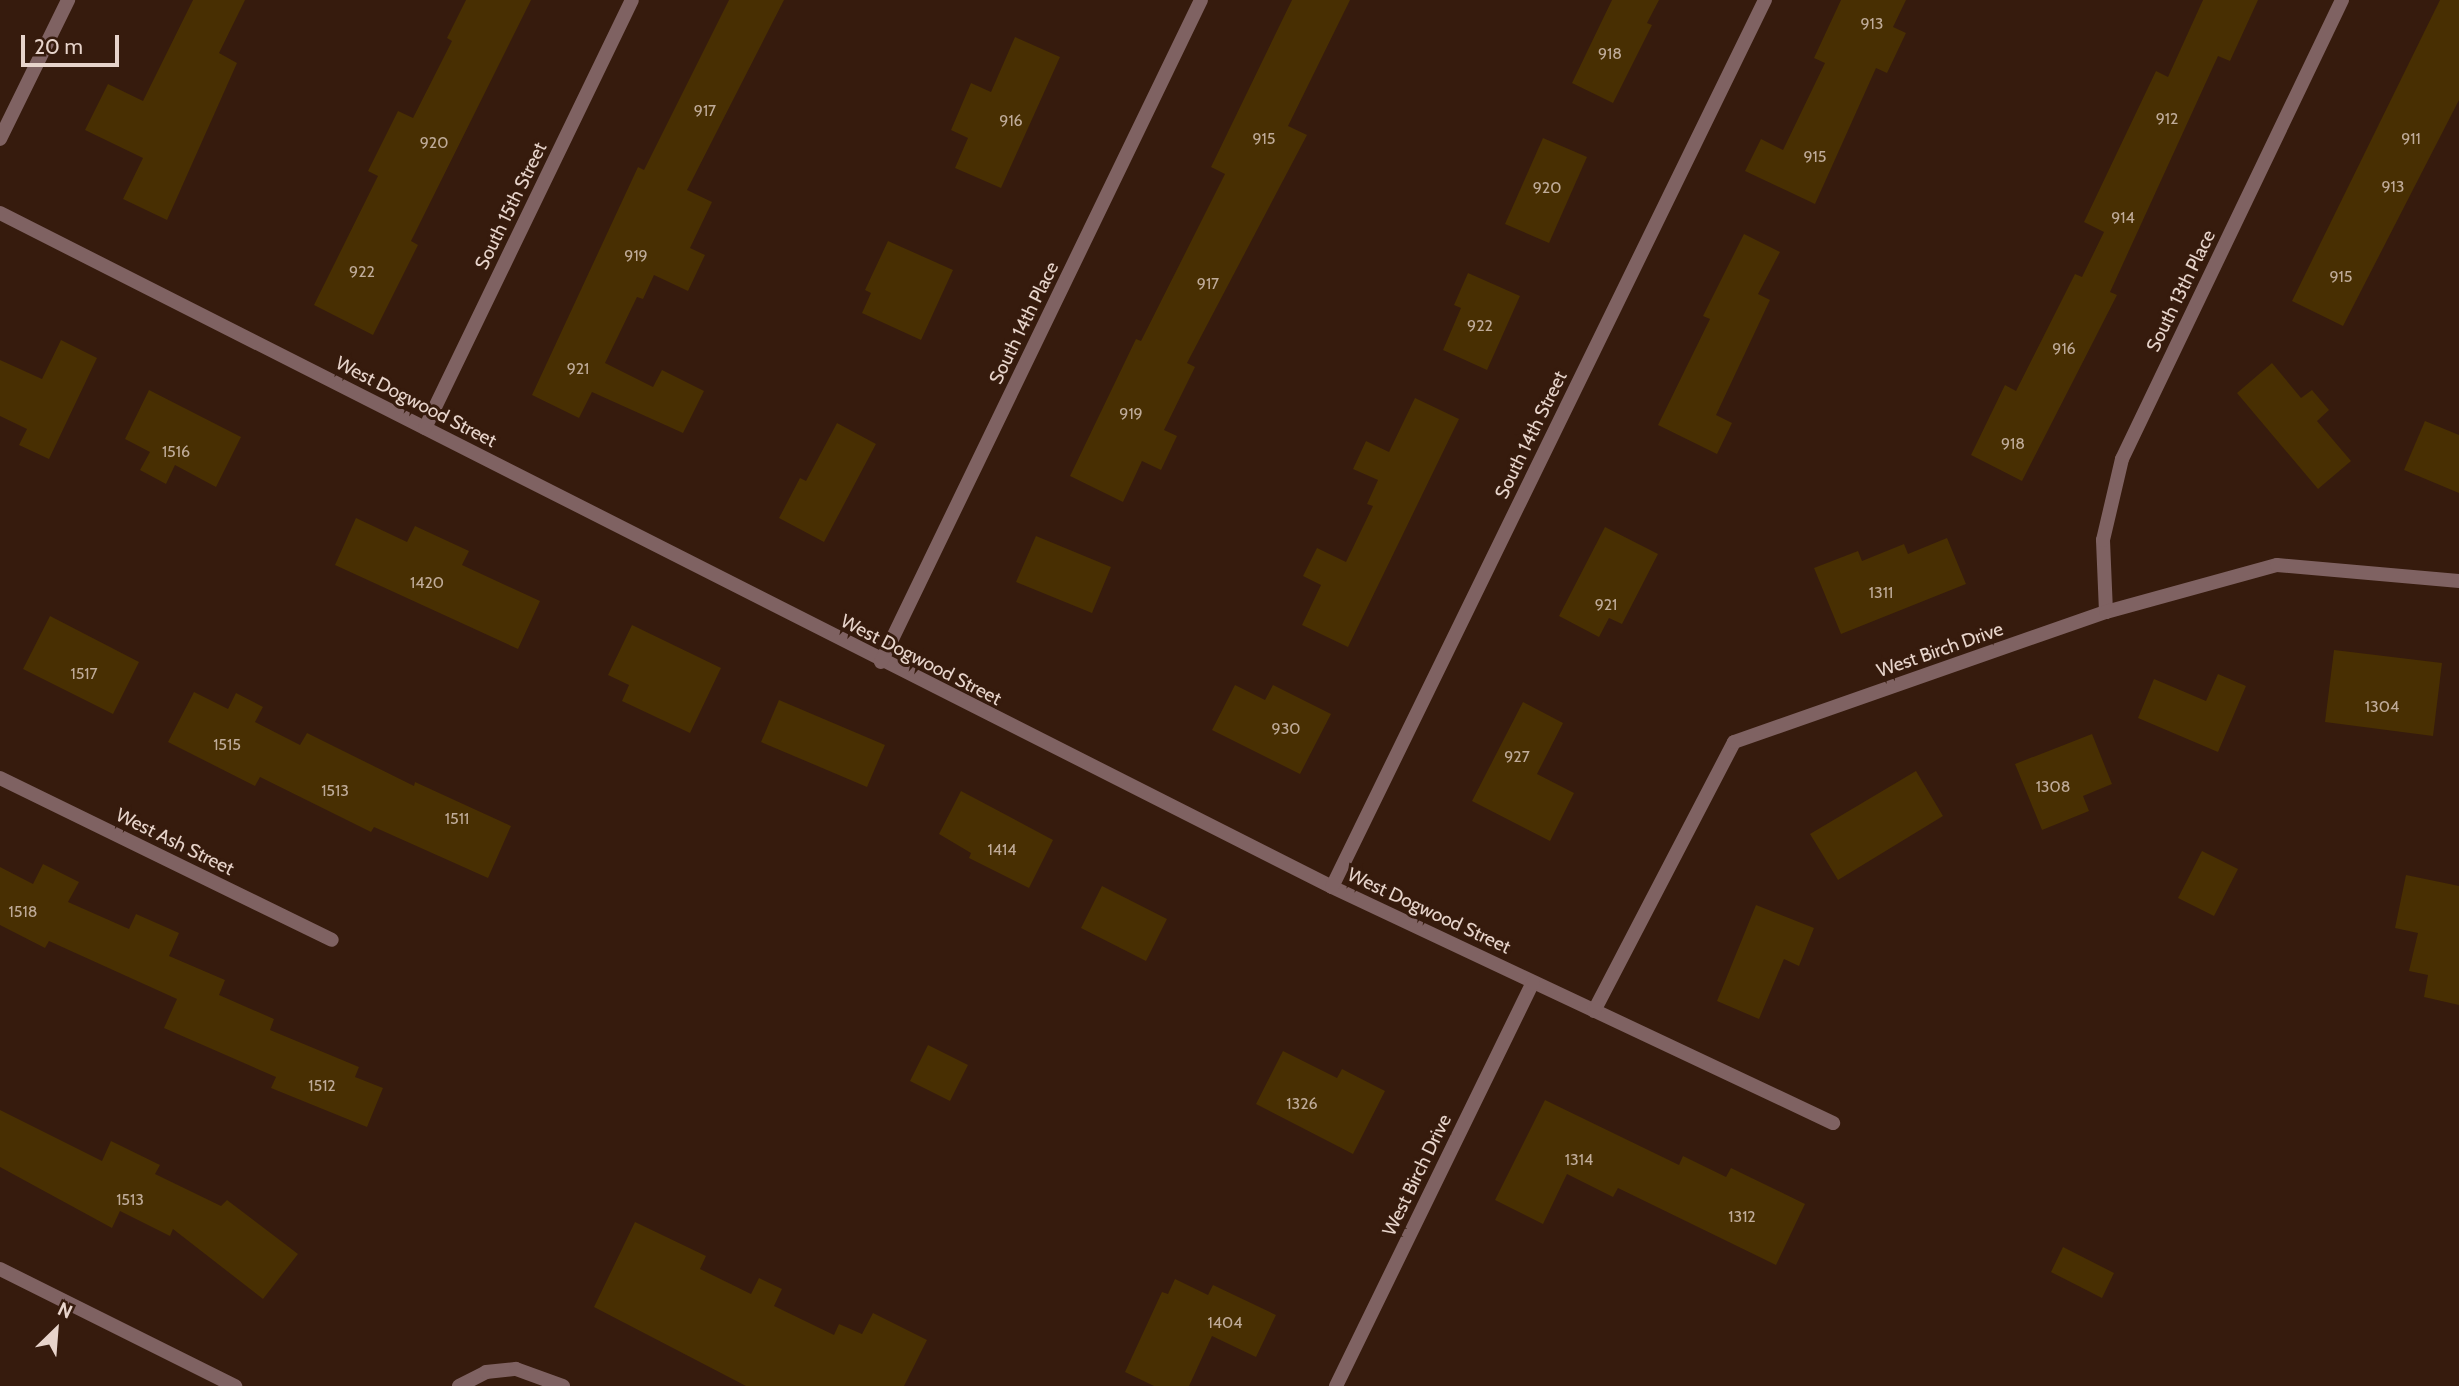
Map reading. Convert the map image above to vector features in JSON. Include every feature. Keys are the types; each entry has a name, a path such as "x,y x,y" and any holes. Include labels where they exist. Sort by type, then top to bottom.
{"street":[{"path":"0,139 68,0"},
{"name":"South 15th Street","path":"425,428 632,0"},
{"name":"South 14th Place","path":"881,662 1201,0"},
{"name":"South 14th Street","path":"1332,887 1765,0"},
{"name":"South 13th Place","path":"2106,612 2104,540 2122,459 2342,0"},
{"name":"West Dogwood Street","path":"0,213 881,662 1332,887 1833,1123"},
{"name":"West Birch Drive","path":"1594,1011 1734,743 2106,612 2277,565 2459,581"},
{"name":"West Ash Street","path":"0,778 332,940"},
{"name":"West Birch Drive","path":"1336,1386 1533,982"},
{"path":"0,1269 235,1386"},
{"path":"459,1386 501,1369 531,1371 563,1386"}],"building":[{"path":"193,0 245,0 219,53 237,63 167,220 123,199 143,158 85,130 108,84 143,101"},
{"path":"466,0 531,0 411,241 418,245 373,335 314,305 378,176 368,171 398,111 413,118 452,41 447,38"},
{"path":"729,0 784,0 687,190 712,202 690,248 705,255 688,291 654,275 643,299 637,297 605,363 653,387 662,370 704,391 683,433 592,392 579,418 532,395 638,167 644,170"},
{"path":"1292,0 1350,0 1288,126 1307,135 1187,363 1195,367 1164,430 1177,436 1161,470 1142,461 1123,502 1070,476 1136,339 1141,341 1225,174 1211,167"},
{"path":"1612,0 1659,0 1647,23 1652,25 1613,103 1572,83"},
{"path":"1841,0 1906,0 1893,27 1906,33 1887,73 1876,68 1815,204 1745,171 1761,139 1783,150 1825,63 1814,58"},
{"path":"2203,0 2258,0 2230,61 2218,56 2110,292 2117,295 2022,481 1971,455 2005,385 2016,391 2075,274 2082,277 2104,232 2084,222 2156,71 2168,77"},
{"path":"2440,0 2459,0 2459,100 2343,326 2292,301"},
{"path":"1015,37 1060,57 1001,188 955,168 968,138 951,130 971,83 991,92"},
{"path":"1543,138 1587,157 1549,243 1505,224"},
{"path":"1744,234 1780,252 1758,294 1770,300 1716,415 1732,423 1717,454 1658,425 1710,319 1703,316"},
{"path":"888,241 953,270 921,340 862,313 871,293 865,290"},
{"path":"1468,273 1520,296 1487,370 1443,350 1461,308 1454,305"},
{"path":"61,340 97,358 49,459 19,445 27,429 0,416 0,360 42,379"},
{"path":"2272,363 2301,398 2312,390 2329,410 2317,421 2351,461 2318,489 2237,393"},
{"path":"149,390 241,437 216,487 175,465 166,484 140,470 150,452 125,439"},
{"path":"1415,398 1459,419 1348,647 1302,625 1321,585 1303,576 1317,548 1346,562 1373,506 1367,504 1378,480 1353,469 1366,441 1389,452"},
{"path":"2425,421 2459,435 2459,493 2404,470"},
{"path":"837,423 876,444 824,542 779,518 800,478 806,481"},
{"path":"356,518 407,542 415,526 469,551 462,565 540,601 518,649 335,565"},
{"path":"1605,527 1658,554 1622,624 1609,618 1599,637 1559,616"},
{"path":"1036,536 1111,567 1092,613 1016,582"},
{"path":"1947,538 1966,584 1841,634 1814,568 1858,551 1862,561 1904,544 1908,554"},
{"path":"50,616 139,662 113,714 23,669"},
{"path":"632,625 721,668 690,733 622,701 629,685 608,675"},
{"path":"2334,650 2442,663 2433,736 2325,722"},
{"path":"2218,674 2246,686 2218,752 2138,718 2154,679 2206,701"},
{"path":"1235,685 1265,700 1273,685 1331,714 1300,774 1212,730"},
{"path":"194,692 228,709 236,693 263,707 255,722 300,745 307,733 414,786 415,782 511,826 488,878 374,827 371,832 260,777 255,786 168,742"},
{"path":"779,700 885,745 867,787 761,742"},
{"path":"1523,702 1563,723 1537,774 1574,793 1550,841 1472,801"},
{"path":"2092,734 2112,784 2083,796 2089,811 2042,830 2015,764"},
{"path":"1916,771 1943,816 1838,880 1810,834"},
{"path":"961,791 1053,840 1029,888 969,858 971,853 939,834"},
{"path":"2202,851 2238,869 2214,916 2178,898"},
{"path":"43,864 79,882 68,902 129,929 136,914 179,933 169,956 225,980 219,995 274,1019 270,1030 359,1067 355,1077 383,1088 367,1127 271,1088 276,1077 164,1028 177,999 49,941 45,948 0,925 0,867 33,884"},
{"path":"2406,875 2459,886 2459,1005 2424,997 2428,975 2409,971 2418,933 2395,928"},
{"path":"1102,886 1167,919 1146,961 1081,928"},
{"path":"1756,905 1814,928 1799,966 1784,959 1759,1019 1717,1001"},
{"path":"928,1045 968,1065 950,1101 910,1081"},
{"path":"1283,1051 1337,1078 1342,1069 1385,1091 1353,1154 1256,1104"},
{"path":"1545,1100 1679,1165 1683,1156 1726,1177 1731,1168 1805,1204 1776,1265 1618,1188 1613,1197 1567,1174 1543,1224 1495,1200"},
{"path":"0,1110 102,1161 111,1141 160,1165 155,1174 221,1206 227,1200 298,1254 263,1299 173,1229 170,1236 120,1211 112,1228 0,1167"},
{"path":"635,1222 706,1256 700,1269 751,1294 759,1278 782,1289 774,1306 834,1335 839,1324 862,1334 873,1313 927,1340 904,1386 746,1386 594,1307"},
{"path":"2063,1247 2114,1273 2102,1298 2051,1272"},
{"path":"1175,1279 1208,1295 1213,1285 1276,1315 1256,1357 1212,1336 1189,1386 1154,1386 1125,1372 1162,1292 1168,1294"}]}
